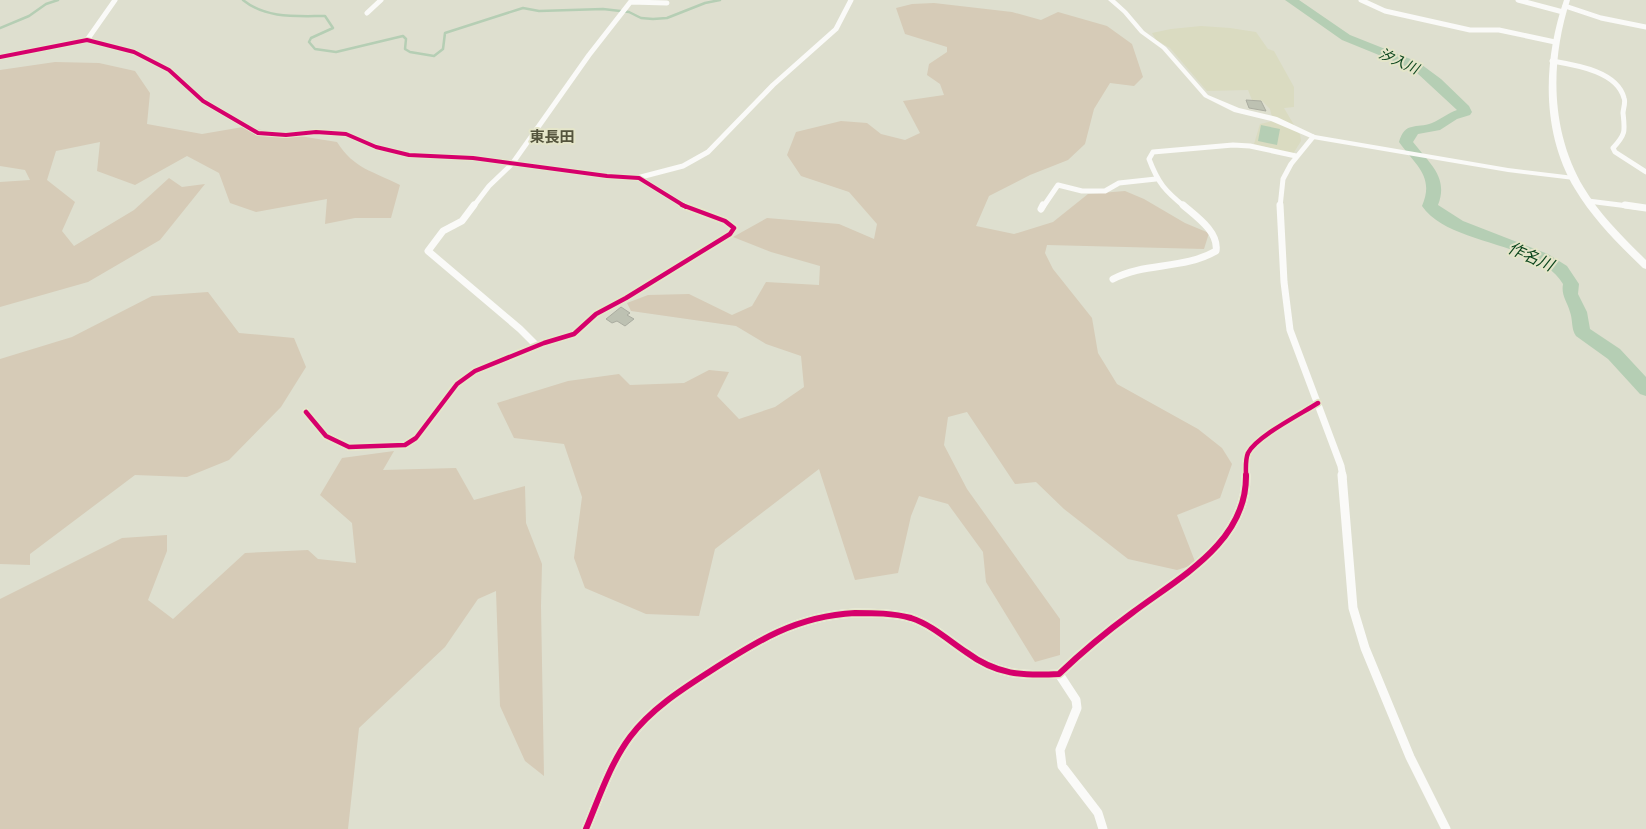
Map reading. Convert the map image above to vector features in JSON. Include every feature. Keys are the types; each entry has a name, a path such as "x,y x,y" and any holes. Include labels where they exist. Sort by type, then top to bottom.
{"main road":[{"path":"1565,6 1555,42 1551,78 1558,135 1574,178 1588,201 1609,227 1646,266"}],"street":[{"path":"87,40 115,0"},
{"path":"367,13 381,0"},
{"path":"635,178 680,168 708,152 773,85 836,29 851,0"},
{"path":"1111,0 1142,32 1164,48 1206,96 1237,110 1290,126 1313,137 1407,155 1574,178"},
{"path":"1361,0 1385,11 1470,30 1500,30 1555,42"},
{"path":"1518,0 1565,6 1601,18 1646,26"},
{"path":"537,346 520,329 428,251 444,231 462,221 489,186 512,164 622,12 632,1 668,3"},
{"path":"0,57 87,40 134,52 169,70 203,101 258,133 286,135 316,132 346,134 376,147 409,155 473,158 638,178 662,191 681,205 725,221 734,228 730,234 626,298 596,314 574,334 484,367 457,384 416,438 406,445 349,447 326,436 306,412"},
{"path":"1552,61 1601,73 1620,90 1625,99 1623,107 1626,124 1624,137 1613,148 1614,152 1646,172"},
{"path":"1313,137 1296,156 1283,179 1280,197 1285,291 1290,330 1341,466 1345,491 1353,608 1360,632 1410,757 1446,829"},
{"path":"1113,279 1126,272 1183,264 1211,256 1216,250 1217,243 1210,228 1165,191 1156,179 1149,159 1153,152 1233,145 1250,146 1296,156"},
{"path":"1040,209 1058,185 1082,191 1105,191 1119,183 1156,179"},
{"path":"1588,201 1646,208"},
{"path":"586,829 619,753 646,719 676,692 755,642 793,624 821,615 879,613 902,616 927,625 994,669 1022,675 1059,674 1083,650 1119,621 1180,577 1216,547 1234,520 1244,494 1249,451 1259,442 1318,403"},
{"path":"1059,674 1076,700 1077,708 1060,750 1062,766 1098,813 1103,829"}],"shaded area":[{"path":"934,3 1012,12 1041,20 1058,12 1107,26 1132,44 1143,77 1134,86 1110,83 1094,109 1085,144 1068,160 1030,175 989,196 976,226 1014,234 1053,222 1088,194 1125,191 1144,199 1185,223 1209,233 1204,249 1047,245 1045,253 1053,269 1092,318 1098,353 1117,384 1198,429 1222,448 1232,464 1220,498 1177,515 1196,564 1177,570 1128,559 1064,509 1036,482 1015,484 967,412 948,417 944,445 967,489 1060,619 1060,655 1035,662 986,582 983,552 948,504 919,496 911,516 898,573 855,580 819,469 715,549 699,616 646,614 585,588 574,558 582,497 564,444 514,438 497,403 568,381 619,374 630,385 684,383 709,370 729,372 717,396 739,419 775,407 804,387 801,356 766,344 736,326 631,311 627,303 648,295 689,294 732,315 752,306 766,282 819,285 820,266 771,252 733,237 767,218 839,224 874,239 877,224 849,192 801,176 787,155 796,132 841,121 867,123 881,134 905,140 920,133 903,101 944,95 940,84 927,75 929,64 947,52 947,47 905,34 896,8 912,4"},
{"path":"1201,26 1256,32 1268,49 1274,51 1294,87 1294,107 1284,108 1295,130 1300,134 1301,141 1293,154 1254,144 1260,124 1278,120 1272,117 1270,109 1262,101 1252,100 1248,90 1207,91 1170,48 1156,40 1152,33"},
{"path":"55,62 99,63 135,71 150,93 147,124 202,134 243,127 337,142 343,151 357,164 400,185 391,218 355,218 325,224 327,199 256,212 230,203 219,173 187,156 135,185 97,171 100,142 56,151 47,180 75,202 62,231 74,246 134,210 169,178 182,187 205,184 160,240 88,282 0,307 0,182 30,180 25,170 0,166 0,70"},
{"path":"1261,125 1280,129 1277,145 1258,141"},
{"path":"208,292 239,333 294,338 306,367 281,407 229,460 187,477 135,475 30,554 30,565 0,564 0,359 72,337 152,296"},
{"path":"394,451 383,470 456,468 474,500 525,486 526,523 542,564 544,776 525,761 500,706 496,591 478,599 445,647 359,728 348,829 0,829 0,599 122,538 167,535 167,551 148,600 173,619 245,553 308,550 318,559 356,563 352,523 320,495 342,458"}],"building":[{"path":"1246,100 1261,101 1266,111 1249,108"},
{"path":"621,307 630,313 627,315 634,319 625,326 617,321 612,323 606,319"}],"waterway":[{"path":"0,28 29,16 46,4 58,0"},
{"path":"243,0 262,11 282,15 325,16 333,28 311,38 309,42 315,49 336,52 403,36 406,39 405,49 410,52 434,56 443,49 445,33 523,8 539,11 603,9 629,12 641,18 653,19 667,18 705,3 720,0"},
{"name":"作名川","path":"1291,0 1346,38 1405,61 1422,70 1464,109 1465,112 1452,116 1435,127 1414,130 1408,135 1406,142 1425,166 1435,184 1435,192 1430,206 1442,216 1457,224 1543,257 1559,268 1571,284 1570,294 1579,312 1582,332 1614,354 1646,389"}],"cycle path":[{"path":"0,57 87,40 134,52 169,70 203,101 258,133 286,135 316,132 346,134 376,147 409,155 473,158 607,176 639,178 663,191 681,205 725,221 734,228 730,234 626,298 596,314 574,334 544,343 475,371 457,384 416,438 405,445 349,447 326,436 306,412"},
{"path":"586,829 623,748 630,737 657,709 748,647 765,637 800,622 840,614 876,613 903,616 937,630 975,659 996,670 1019,675 1059,674 1103,635 1211,554 1231,526 1243,500 1249,452 1270,433 1318,403"}],"district":[{"name":"東長田","path":"552,137"}],"water label":[{"name":"汐入川","path":"1399,61"}]}
